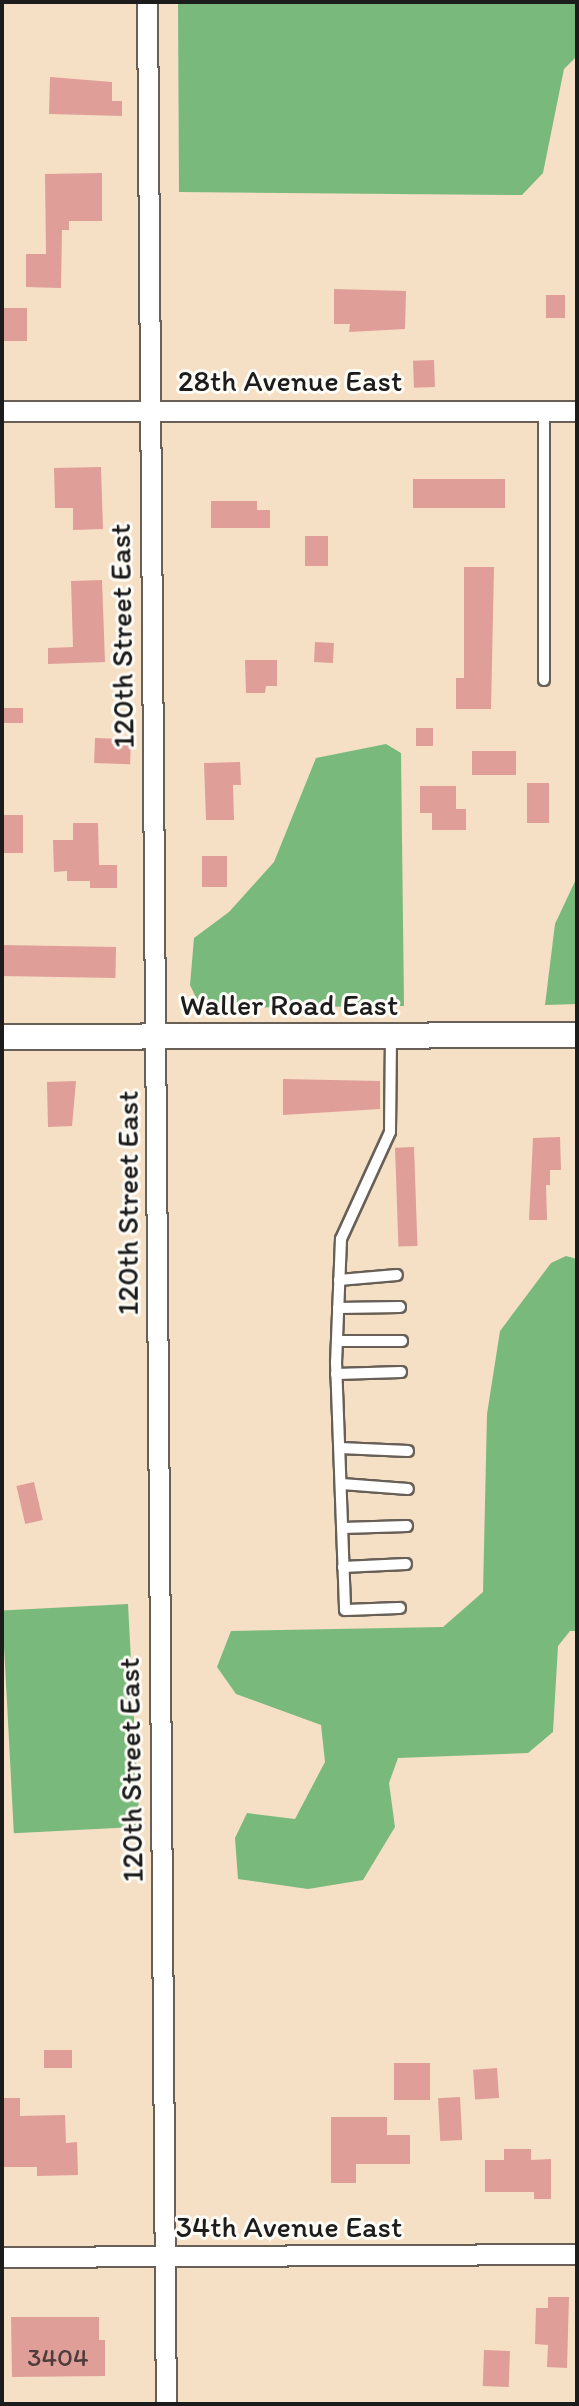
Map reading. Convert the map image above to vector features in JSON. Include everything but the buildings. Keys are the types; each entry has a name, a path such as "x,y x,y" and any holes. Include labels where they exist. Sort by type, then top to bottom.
{"street":[{"name":"120th Street East","path":"147,2 166,2404"},
{"name":"28th Avenue East","path":"2,411 577,411"},
{"name":"Waller Road East","path":"2,1037 577,1035"},
{"name":"34th Avenue East","path":"2,2257 577,2254"}],"lane":[{"path":"544,411 544,680"},
{"path":"391,1036 390,1132 341,1239 336,1374 345,1610 400,1608"},
{"path":"340,1280 397,1275"},
{"path":"338,1307 400,1307"},
{"path":"337,1341 402,1341"},
{"path":"336,1374 401,1373"},
{"path":"340,1448 408,1451"},
{"path":"342,1485 408,1489"},
{"path":"343,1528 407,1526"},
{"path":"344,1567 406,1564"}],"green space":[{"path":"178,2 577,2 577,56 564,69 543,173 522,195 179,192"},
{"path":"386,744 401,753 404,1006 201,1008 190,985 194,938 229,912 274,862 316,758"},
{"path":"577,877 577,1004 545,1005 555,924"},
{"path":"566,1256 577,1259 577,1631 570,1631 558,1646 553,1732 528,1753 398,1758 389,1783 395,1827 363,1880 308,1889 238,1879 235,1838 247,1813 295,1819 325,1762 321,1725 236,1694 217,1667 231,1631 443,1627 483,1592 487,1414 500,1331 551,1263"},
{"path":"128,1604 140,1827 14,1833 2,1611"}]}
